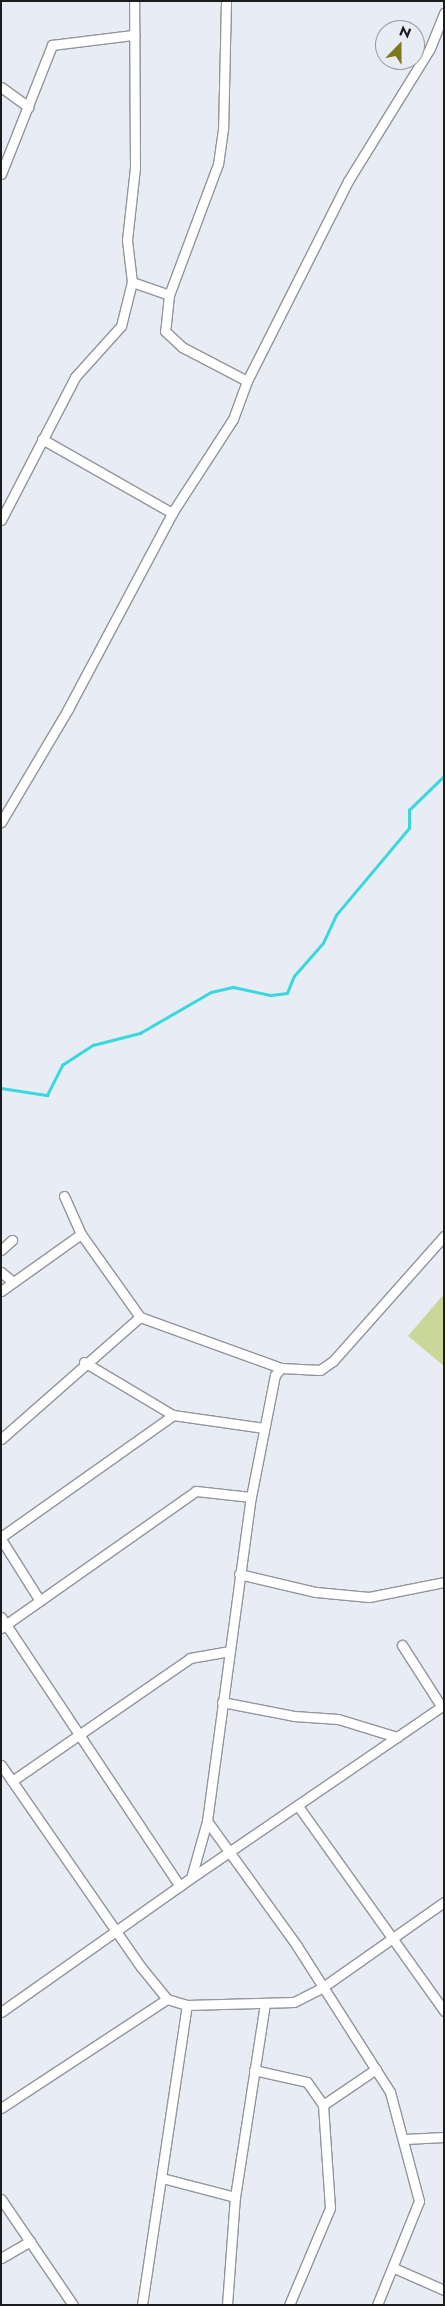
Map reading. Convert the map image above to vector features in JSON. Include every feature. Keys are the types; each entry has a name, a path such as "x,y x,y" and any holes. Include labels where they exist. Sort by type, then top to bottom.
{"street":[{"path":"1,520 75,377 121,326 132,282 127,240 135,168 134,1"},
{"path":"226,1 218,164 169,295 165,331 182,347 247,381"},
{"path":"1,822 68,709 172,513 234,419 247,381 348,181 430,48 444,14"},
{"path":"1,174 52,45 134,36"},
{"path":"1,87 28,107"},
{"path":"132,282 169,295"},
{"path":"42,439 172,513"},
{"path":"64,1196 81,1234 140,1318 281,1368 320,1370 333,1361 444,1236"},
{"path":"1,1291 81,1234"},
{"path":"1,1250 12,1240"},
{"path":"1,1272 12,1282"},
{"path":"1,1439 84,1362 140,1318"},
{"path":"84,1362 173,1415 264,1428"},
{"path":"192,1878 207,1821 228,1651 250,1498 272,1382 281,1368"},
{"path":"40,1601 1,1538 173,1415"},
{"path":"180,1886 3,1624 40,1601 196,1491 250,1498"},
{"path":"239,1574 316,1592 370,1597 444,1582"},
{"path":"1,2012 442,1706 402,1645"},
{"path":"12,1781 190,1658 228,1651"},
{"path":"222,1702 294,1716 338,1719 397,1737"},
{"path":"1,1765 167,1999 187,2005 294,2002 323,1987 444,1902"},
{"path":"298,1806 444,2011"},
{"path":"207,1821 323,1987 390,2092 406,2139 419,2201 394,2268 377,2305"},
{"path":"435,1997 444,1992"},
{"path":"1,2108 167,1999"},
{"path":"227,2305 235,2197 265,2003"},
{"path":"142,2305 187,2005"},
{"path":"323,2105 376,2068"},
{"path":"254,2070 307,2082 323,2105 330,2208 289,2305"},
{"path":"406,2139 444,2137"},
{"path":"162,2178 235,2197"},
{"path":"1,2199 71,2304"},
{"path":"1,2258 30,2241"},
{"path":"394,2268 444,2290"}],"green space":[{"path":"444,1294 444,1366 408,1336"}],"waterway":[{"path":"1,1088 47,1095 62,1065 93,1045 140,1033 211,992 233,987 271,995 287,993 294,976 323,943 336,915 409,828 409,810 444,776"}]}
